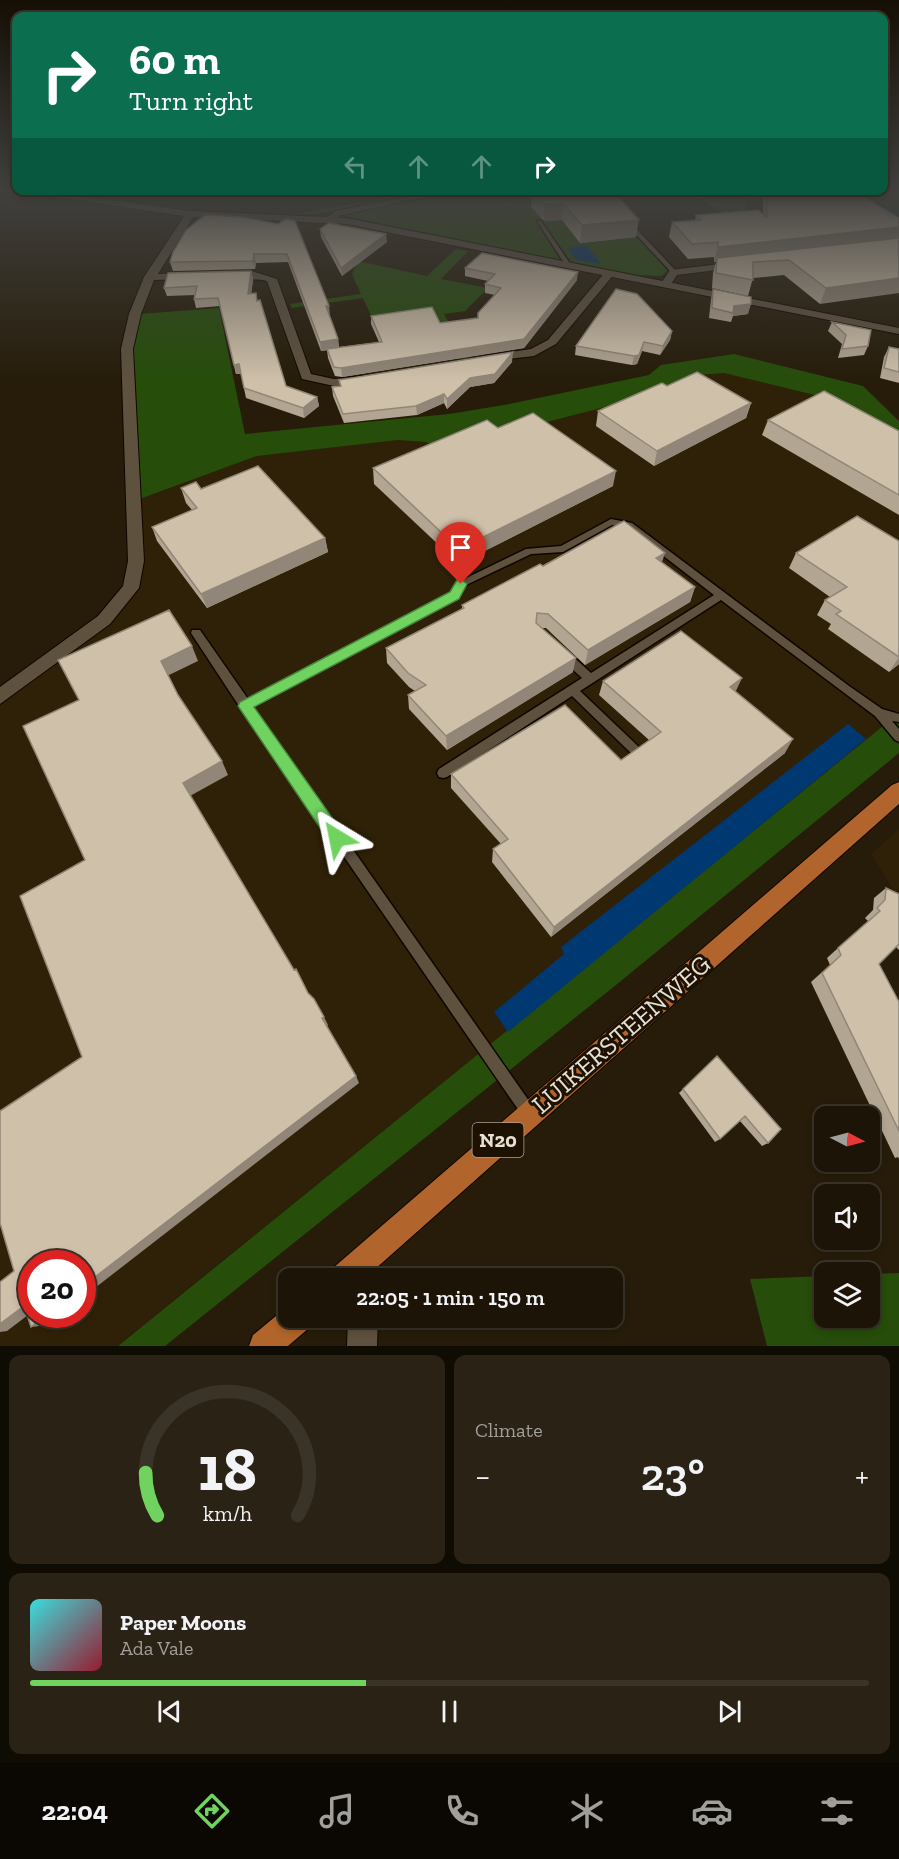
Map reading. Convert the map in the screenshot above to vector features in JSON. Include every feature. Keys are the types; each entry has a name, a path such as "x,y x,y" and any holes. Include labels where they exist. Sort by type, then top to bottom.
{"main road":[{"name":"LUIKERSTEENWEG","path":"359,1268 529,1113 899,790"},
{"path":"264,1346 285,1328"}],"street":[{"path":"0,697 104,620 130,588 136,561 127,349 135,314 147,283 164,255"},
{"path":"515,255 899,331"},
{"path":"665,285 674,272 745,265"},
{"path":"479,361 534,352 552,342 610,273"},
{"path":"147,283 212,275 252,274 272,279 306,376 316,381 342,383 376,377"},
{"path":"362,1346 363,1328"}],"lane":[{"path":"561,255 568,265"},
{"path":"658,255 674,272"},
{"path":"245,706 454,596 461,584 528,551 563,549 611,522 629,525 879,712 899,737"},
{"path":"443,773 721,595"},
{"path":"196,633 529,1113"},
{"path":"557,648 591,679"},
{"path":"572,690 637,752"},
{"path":"879,712 899,718"}],"shaded area":[{"path":"724,373 835,400 899,437 899,713 117,1346 0,1346 0,706 104,624 123,605 137,500 257,456 398,440 426,442 501,435 578,414 697,375"},
{"path":"899,829 899,898 871,854"}],"green space":[{"path":"450,255 464,255 441,279 488,288 465,311 444,314 469,358 459,359 436,315 375,324 363,298 292,308 290,304 361,294 352,274 358,261 427,276"},
{"path":"537,255 656,255 669,269 661,276 637,275"},
{"path":"219,308 245,434 449,414 649,375 661,365 734,354 863,386 899,421 899,437 835,400 724,373 697,375 647,396 440,450 426,442 398,440 257,456 137,500 130,346 139,314"},
{"path":"899,713 899,753 616,985 165,1346 118,1346"},
{"path":"899,1273 899,1346 767,1346 750,1279 814,1276 814,1328 880,1328 880,1274"}],"water":[{"path":"572,255 594,255 601,264 576,260"},
{"path":"848,724 866,739 508,1032 494,1012 564,954 561,947"}],"building":[{"path":"172,255 254,255 253,261 170,262"},
{"path":"287,255 309,255 329,306 326,306 338,339 320,342"},
{"path":"334,255 358,255 341,268"},
{"path":"480,255 491,255 578,272 524,339 341,368 334,367 327,349 382,342 371,316 432,307 440,323 478,318 478,313 501,288 485,284 495,274 465,268"},
{"path":"746,255 899,255 899,278 826,288 789,260 753,262 753,280 716,273 717,258"},
{"path":"251,271 248,294 256,293 257,301 260,300 286,386 317,397 303,408 244,388 239,364 234,365 218,298 194,299 197,286 164,288 168,273"},
{"path":"616,289 637,294 672,331 663,346 644,342 639,355 634,356 576,346"},
{"path":"713,289 751,297 751,304 734,306 733,313 712,308"},
{"path":"832,322 871,330 868,346 842,349 846,335"},
{"path":"889,347 899,349 899,372 884,368"},
{"path":"513,352 495,374 470,378 447,399 444,394 416,406 343,414 332,387 341,386 339,380"},
{"path":"697,372 751,403 657,451 598,411 662,383 667,386"},
{"path":"824,391 899,431 899,495 768,420"},
{"path":"533,413 616,471 459,549 373,468 487,420 498,428"},
{"path":"258,466 325,538 201,594 152,527 197,508 181,488 196,482 201,489"},
{"path":"857,516 899,541 899,657 836,614 841,611 825,600 847,587 796,553"},
{"path":"624,521 665,553 656,558 695,587 588,650 548,614 537,613 536,623 576,658 446,736 408,695 426,685 408,673 386,648 464,608 462,605 540,564 543,566"},
{"path":"169,610 192,646 161,661 178,695 222,761 183,783 294,970 296,969 308,993 314,999 324,1017 322,1018 356,1076 96,1276 96,1250 18,1250 18,1310 0,1324 0,1282 14,1271 0,1223 0,1111 82,1057 20,896 85,860 23,726 79,700 58,660"},
{"path":"681,631 742,678 730,687 793,739 554,927 493,849 508,839 451,774 565,705 621,760 661,732 603,681"},
{"path":"886,888 899,894 899,944 879,964 899,1002 899,1131 822,973 841,955 838,948 880,911 877,908 885,900"},
{"path":"717,1056 781,1129 768,1143 745,1116 720,1139 683,1089"}],"route":[{"path":"337,838 245,706 454,596 461,584"}]}
